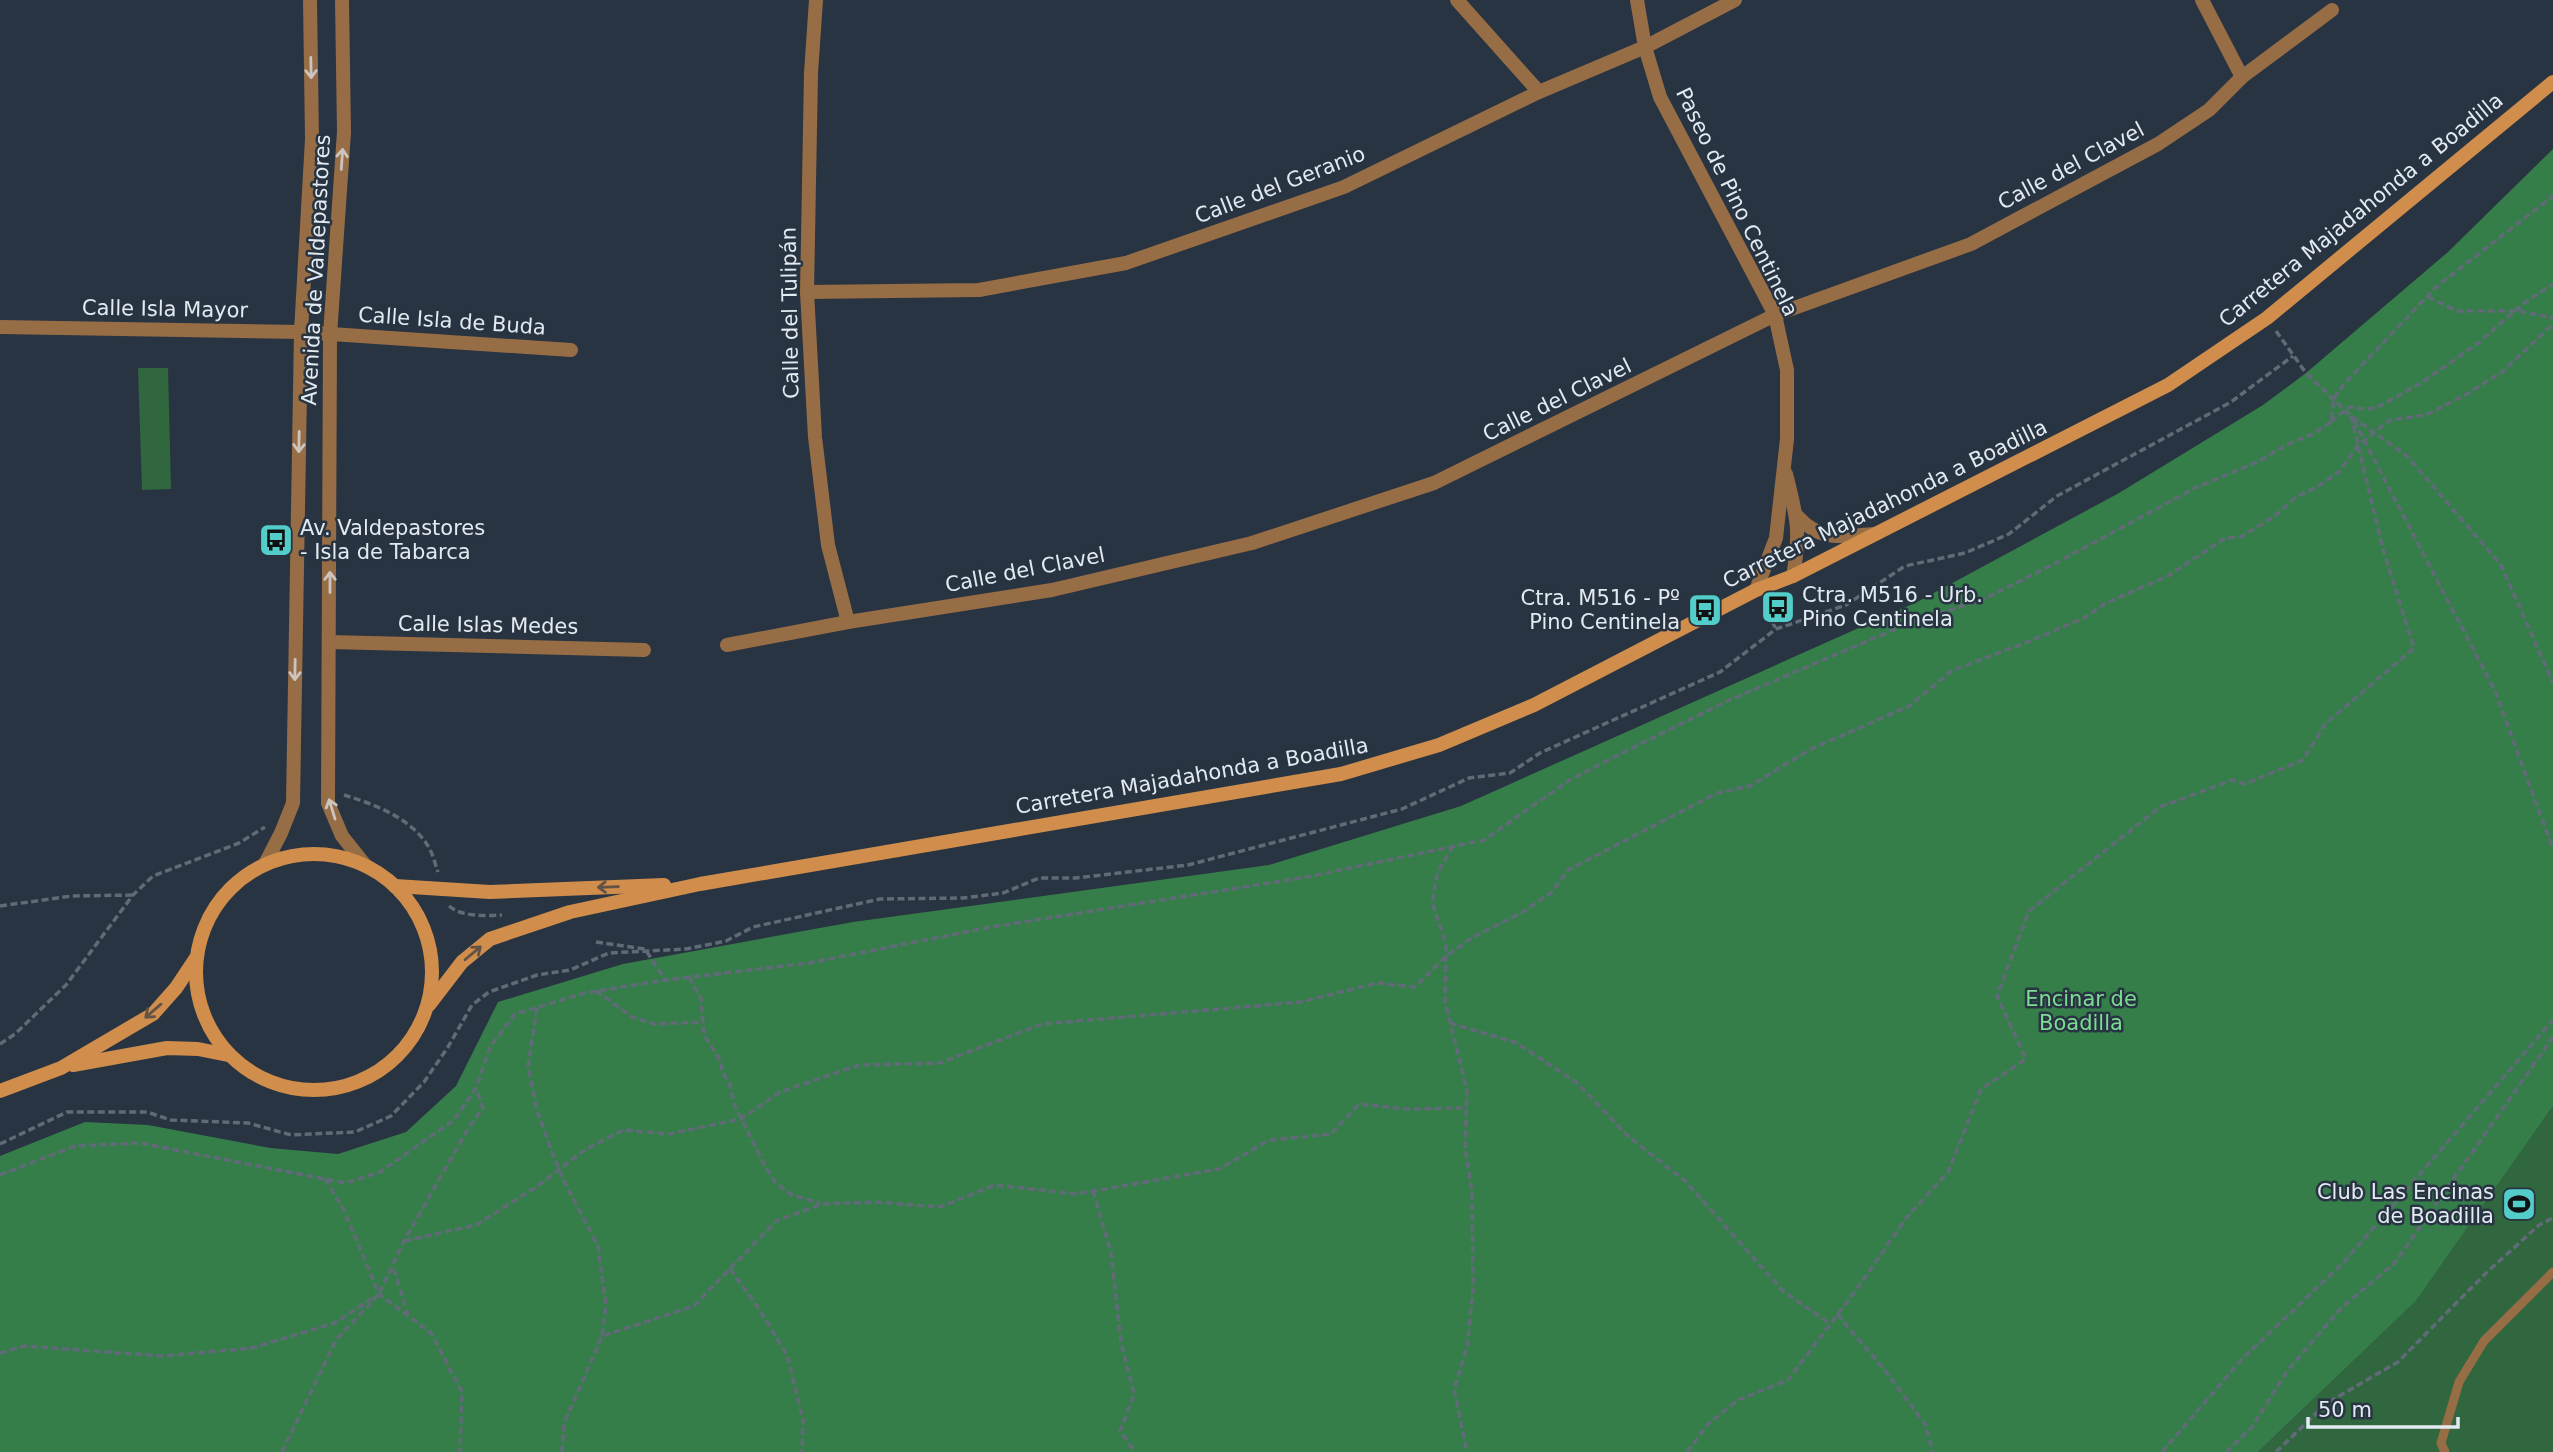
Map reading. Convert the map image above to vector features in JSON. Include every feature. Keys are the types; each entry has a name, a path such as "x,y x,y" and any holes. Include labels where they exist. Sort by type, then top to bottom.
{"street":[{"name":"Avenida de Valdepastores","path":"265,864 293,803 301,332 312,139 310,0"},
{"name":"Avenida de Valdepastores","path":"342,0 344,132 330,335 328,803 342,836 366,866"},
{"name":"Calle del Tulipán","path":"816,0 811,74 807,292 815,437 824,518 828,545 848,622"},
{"path":"1457,0 1539,92"},
{"name":"Paseo de Pino Centinela","path":"1637,0 1645,47 1660,97 1775,315 1787,370 1784,466"},
{"name":"Calle del Geranio","path":"807,292 979,290 1126,262 1344,187 1539,92 1645,47 1735,0"},
{"path":"2202,0 2242,77"},
{"name":"Calle del Clavel","path":"727,645 848,622 1052,590 1252,543 1421,488 1775,315 1971,244 2158,144 2209,110 2242,77 2332,10"},
{"name":"Carretera Majadahonda a Boadilla","path":"429,1005 462,962 490,939 570,912 700,884 1341,774 1439,745 1534,705 1756,590 1793,576 2168,385 2267,318 2553,82"},
{"name":"Calle Isla Mayor","path":"0,327 301,332 330,335"},
{"name":"Calle Isla de Buda","path":"330,335 571,350"},
{"path":"1784,466 1797,516 1799,543 1793,576"},
{"path":"1756,590 1776,538 1784,466"},
{"path":"1797,516 1810,530 1829,536 1876,534"},
{"name":"Calle Islas Medes","path":"330,642 644,650"},
{"path":"298,855 333,855 366,866 395,886 416,911 429,941 433,973 429,1005 414,1037 390,1064 360,1082 326,1091 290,1089 257,1076 229,1055 208,1026 197,993 196,958 203,929 218,902 239,880 265,864 298,855"},
{"name":"Carretera Majadahonda a Boadilla","path":"395,886 490,892 700,884"},
{"path":"0,1091 61,1068 153,1014 176,988 196,958"},
{"path":"61,1068 167,1048 198,1049 229,1055"}],"lane":[{"path":"2445,1452 2441,1443 2459,1382 2484,1341 2553,1272"}],"path":[{"path":"2332,422 2334,398 2395,329 2437,288 2553,196"},
{"path":"0,1175 75,1146 140,1143 345,1183 380,1172 453,1120 476,1088 490,1048 515,1014 596,991 809,963 991,927 1307,877 1484,840 1568,780 1725,702 1907,624 1984,599 2195,488 2257,462 2288,444 2313,434 2349,407 2378,407 2421,383 2477,344 2515,311 2553,284"},
{"path":"2428,297 2457,311 2515,311 2553,318"},
{"path":"2267,318 2306,373 2351,416 2364,440 2495,691 2553,849"},
{"path":"404,1241 477,1225 559,1171 586,1149 623,1130 669,1134 741,1119 780,1092 859,1065 940,1063 1042,1024 1301,1002 1377,983 1415,988 1446,957 1473,937 1523,912 1552,892 1568,870 1621,841 1717,793 1750,786 1809,750 1909,706 1953,670 2084,618 2106,603 2168,576 2225,538 2241,537 2276,515 2296,497 2339,472 2358,445 2390,421 2426,415 2468,394 2502,372 2553,324"},
{"path":"2351,416 2407,456 2501,565 2553,683"},
{"path":"1687,1452 1709,1423 1738,1400 1788,1380 1907,1217 1948,1172 1981,1089 2026,1059 1997,996 2029,911 2160,807 2232,780 2245,783 2303,760 2325,724 2414,648 2383,549 2351,416"},
{"path":"1767,612 1776,629"},
{"path":"328,790 359,799 398,817 408,825 428,846 449,906 455,911 482,916 509,915"},
{"path":"0,1044 15,1034 66,985 133,894 153,876 239,843 267,826"},
{"path":"2546,831 2553,836"},
{"path":"1453,846 1437,874 1432,902 1446,945 1445,1001 1467,1091 1465,1147 1472,1192 1473,1291 1467,1346 1454,1390 1467,1452"},
{"path":"0,906 72,895 133,894"},
{"path":"596,942 645,949 665,980"},
{"path":"0,1144 67,1112 147,1112 171,1120 248,1123 290,1135 355,1132 391,1116 424,1082 472,1005 489,992 537,975 570,970 609,953 645,949"},
{"path":"689,977 701,999 704,1035 721,1062 722,1072 729,1082 741,1119 766,1168 776,1183 792,1195 822,1204"},
{"path":"596,991 632,1017 654,1024 704,1022"},
{"path":"537,1008 528,1066 537,1110 559,1171 598,1246 606,1306 602,1336 564,1424 562,1452"},
{"path":"2162,1452 2243,1358 2352,1253 2553,1020"},
{"path":"1450,1023 1517,1043 1577,1083 1629,1137 1685,1181 1783,1291 1830,1324"},
{"path":"2226,1452 2252,1427 2288,1370 2342,1307 2394,1264 2553,1037"},
{"path":"282,1452 336,1340 379,1294 404,1241 482,1108 476,1088"},
{"path":"602,1336 694,1306 776,1221 822,1204 875,1202 940,1207 995,1185 1076,1194 1219,1169 1269,1140 1331,1134 1359,1104 1406,1109 1467,1108"},
{"path":"324,1177 344,1210 379,1294 431,1333 462,1392 460,1452"},
{"path":"1093,1191 1111,1254 1121,1342 1134,1394 1120,1431 1135,1452"},
{"path":"2276,1452 2327,1403 2398,1362 2484,1274 2539,1225 2553,1218"},
{"path":"393,1267 408,1315"},
{"path":"730,1269 787,1355 803,1420 802,1452"},
{"path":"0,1353 25,1346 162,1356 252,1348 335,1323 379,1294"},
{"path":"1837,1314 1883,1368 1925,1424 1933,1452"}],"green space":[{"name":"Encinar de Boadilla","path":"2553,149 2553,1106 2416,1301 2258,1452 0,1452 0,1156 85,1122 148,1125 270,1148 338,1154 406,1132 456,1086 498,1002 623,964 853,922 1269,865 1461,806 1919,601 2119,493 2263,405 2306,373 2448,252"},
{"path":"138,368 168,368 171,489 142,490"},
{"name":"Club Las Encinas de Boadilla","path":"2553,1106 2553,1452 2258,1452 2416,1301"}],"place":[{"name":"Av. Valdepastores - Isla de Tabarca","path":"276,540"},
{"name":"Ctra. M516 - Urb. Pino Centinela","path":"1778,607"},
{"name":"Ctra. M516 - Pº Pino Centinela","path":"1705,610"},
{"name":"Club Las Encinas de Boadilla","path":"2519,1204"}]}
